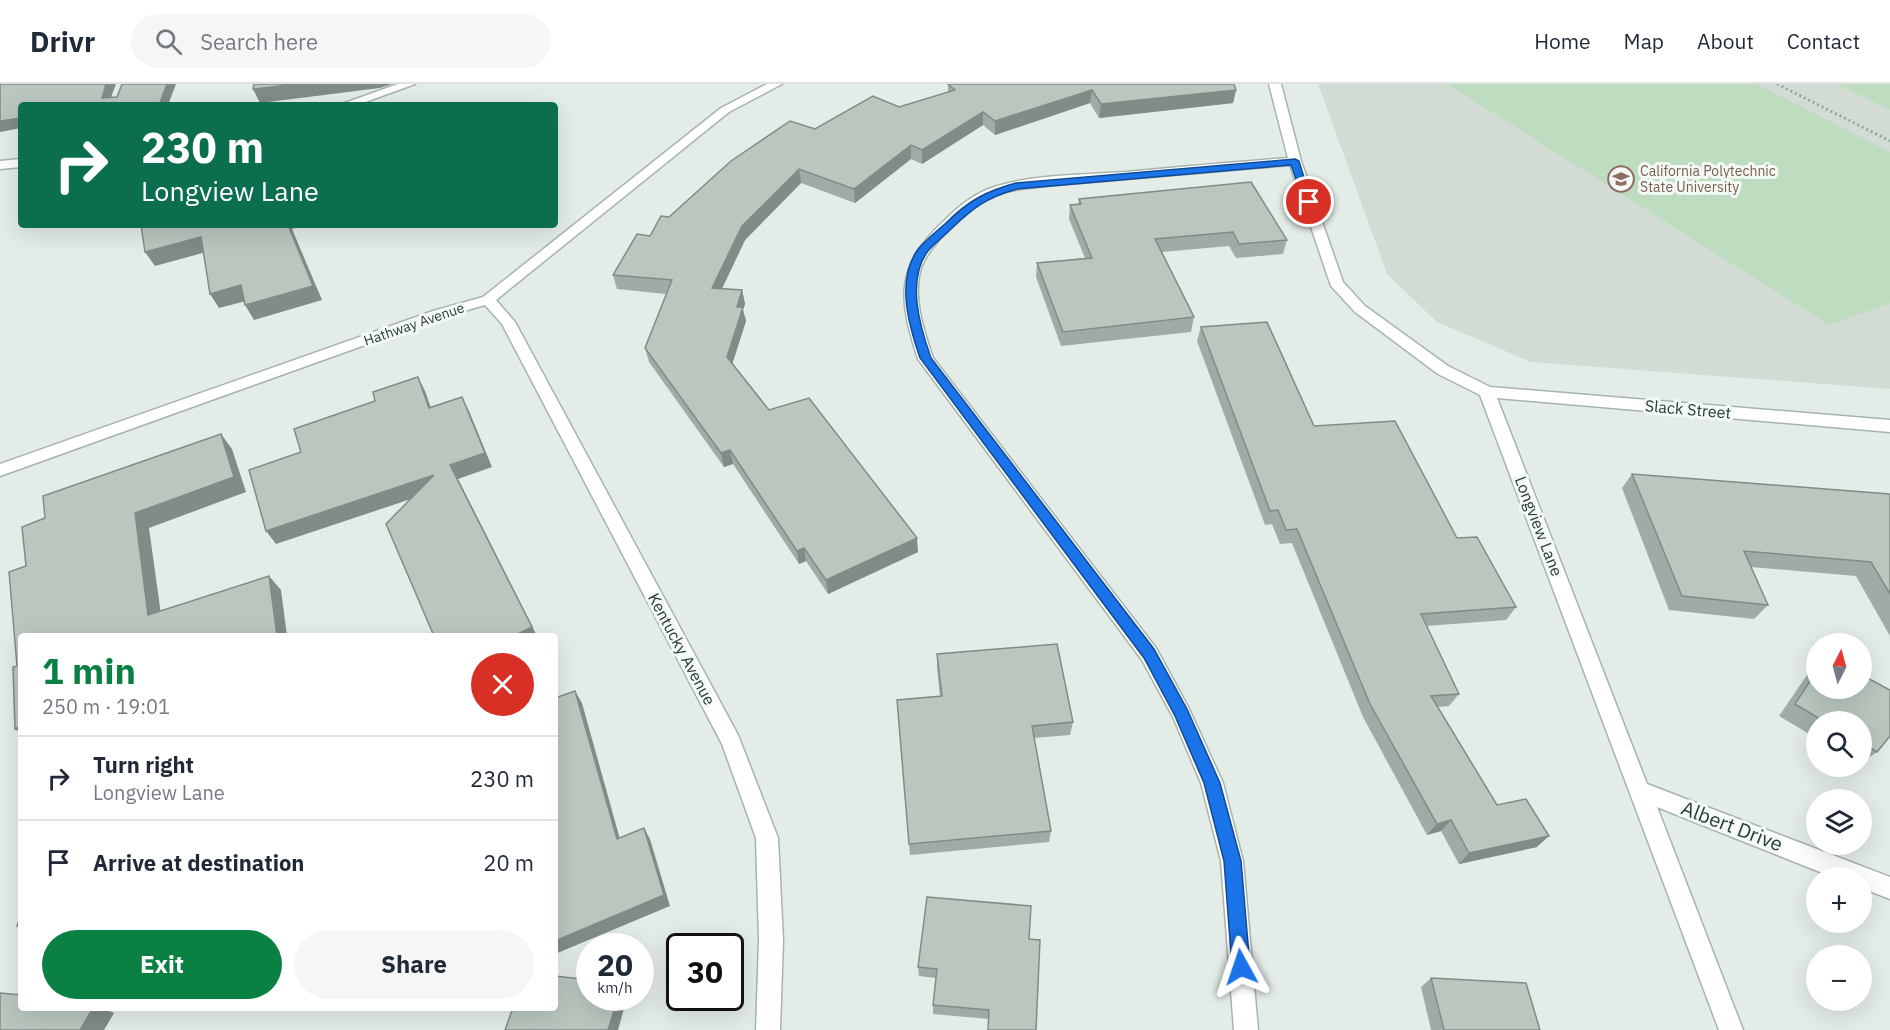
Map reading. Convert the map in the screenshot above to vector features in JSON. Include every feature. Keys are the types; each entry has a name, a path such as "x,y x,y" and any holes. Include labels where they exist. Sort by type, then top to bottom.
{"street":[{"path":"354,102 409,84"},
{"name":"Hathway Avenue","path":"0,470 438,314 488,300 725,110 776,84"},
{"path":"1275,84 1295,161 1336,283 1360,309 1443,370 1487,392"},
{"path":"1246,1030 1233,861 1212,783 1181,713 1149,654 926,358 918,336 911,289 915,267 923,250 970,205 987,194 1016,186 1045,182 1295,161"},
{"path":"0,165 18,163"},
{"name":"Kentucky Avenue","path":"488,300 508,322 731,742 767,838 771,940 768,1030"},
{"name":"Slack Street","path":"1487,392 1890,426"},
{"name":"Longview Lane","path":"1487,392 1731,1030"},
{"name":"Albert Drive","path":"1641,791 1890,888"}],"path":[{"path":"1777,84 1890,141"}],"shaded area":[{"name":"California Polytechnic State University","path":"1318,84 1890,84 1890,389 1531,362 1437,322 1387,274"}],"green space":[{"path":"1447,84 1756,84 1890,152 1890,303 1829,325"},
{"path":"1837,84 1890,84 1890,110"}],"building":[{"path":"0,84 106,84 102,98 117,97 122,84 167,84 160,102 18,102 18,118 0,121"},
{"path":"254,84 297,84 253,89"},
{"path":"948,84 1234,84 1236,90 1101,104 1092,90 995,121 983,112 922,150 911,145 854,189 799,169 742,226 712,288 742,290 737,307 743,307 727,357 769,410 809,398 917,538 826,580 804,548 797,551 730,450 721,453 645,348 672,280 613,275 637,234 650,236 661,216 669,217 731,161 790,121 815,129 873,96 899,107 955,90"},
{"path":"1251,182 1287,240 1239,244 1233,232 1155,239 1194,317 1063,332 1037,263 1092,258 1070,205 1081,204 1079,199"},
{"path":"141,228 289,228 313,286 245,305 241,285 210,294 201,237 145,252"},
{"path":"1267,322 1314,426 1395,421 1457,538 1477,537 1516,607 1421,614 1459,694 1431,696 1497,805 1526,799 1549,836 1469,853 1451,820 1437,824 1370,704 1297,529 1286,530 1278,510 1270,511 1201,327"},
{"path":"418,377 429,408 462,397 485,453 450,465 532,627 519,633 433,633 386,524 434,475 266,531 249,470 301,452 294,429 375,401 373,392"},
{"path":"221,434 234,477 135,513 148,615 269,576 277,633 18,633 18,728 15,729 13,667 17,666 9,572 26,566 22,527 45,518 43,496"},
{"path":"1632,474 1890,494 1890,594 1871,562 1744,551 1768,605 1682,596"},
{"path":"1057,644 1073,722 1032,726 1051,831 909,844 897,700 942,696 937,654"},
{"path":"1872,680 1890,690 1890,736 1877,752 1872,749 1872,711 1807,711 1795,704 1806,687 1806,699 1872,699"},
{"path":"575,691 617,839 644,828 664,895 558,940 558,697"},
{"path":"927,897 1031,906 1029,939 1040,940 1036,1030 988,1030 989,1010 933,1005 937,969 918,967"},
{"path":"558,976 576,978 576,1011 614,1011 608,1030 505,1030 512,1011 558,1011"},
{"path":"1431,978 1526,983 1540,1030 1444,1030"},
{"path":"0,993 18,995 18,1011 91,1011 80,1030 0,1030"}],"place":[{"name":"California Polytechnic State University","path":"1621,179"}],"route":[{"path":"1241,967 1233,861 1212,783 1181,713 1149,654 926,358 918,336 911,289 915,267 923,250 970,205 987,194 1016,186 1295,161 1309,202"}]}
